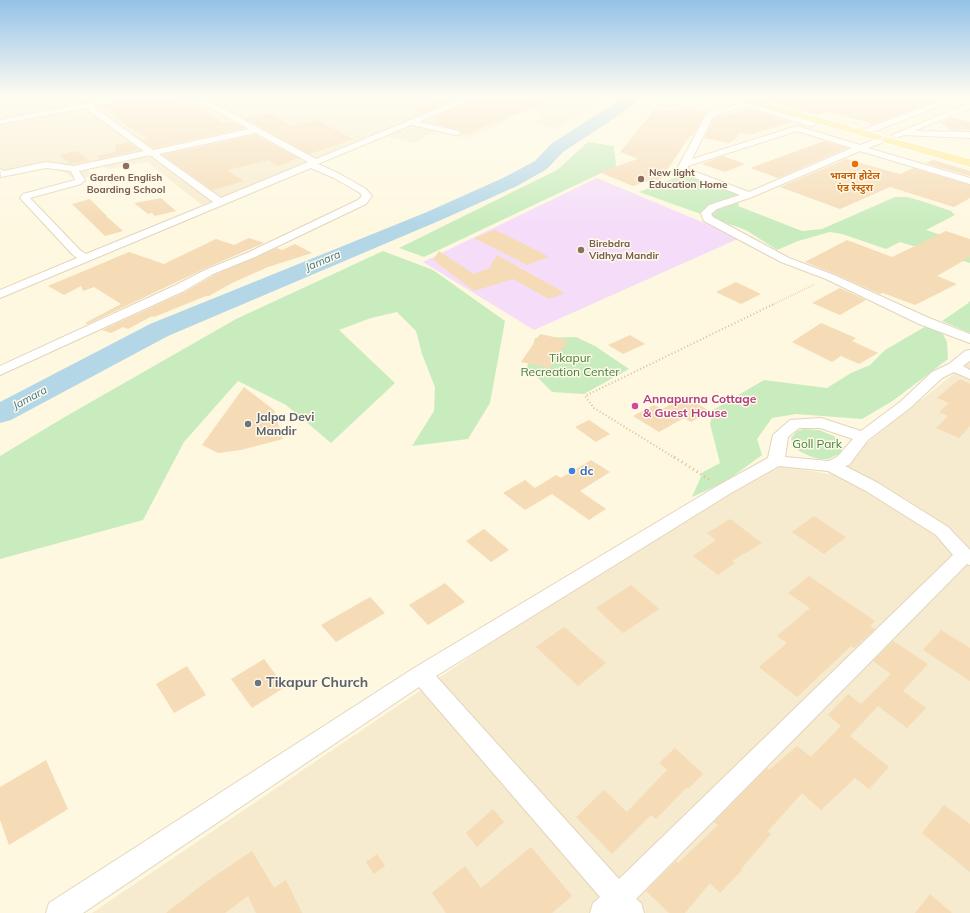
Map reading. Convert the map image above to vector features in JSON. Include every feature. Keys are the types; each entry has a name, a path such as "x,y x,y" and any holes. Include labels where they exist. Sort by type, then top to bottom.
{"main road":[{"path":"892,138 970,163"},
{"path":"894,138 970,156"}],"street":[{"path":"130,138 220,202"},
{"path":"0,172 1,174 46,165 74,169 221,138"},
{"path":"0,371 339,213 362,202 367,196 363,191 269,138"},
{"path":"0,294 375,138"},
{"path":"699,138 683,170 749,195"},
{"path":"685,164 767,138"},
{"path":"827,138 970,181"},
{"path":"883,138 749,195 713,207 706,213 708,219 751,240 785,260 830,277 924,321 970,339"},
{"path":"74,169 80,180 78,182 26,196 25,198 76,252 85,258"},
{"path":"831,466 843,461 863,437 905,405 937,375 962,371 970,354"},
{"path":"776,461 781,435 795,424 821,423 863,437"},
{"path":"59,913 421,674 725,489 776,461 831,466 872,487 942,531 967,557 617,908 421,674"}],"path":[{"path":"725,489 651,443 620,426 594,408 585,396 830,277"}],"shaded area":[{"path":"0,138 365,138 202,205 147,162 109,169 103,167 93,167 87,170 94,175 77,180 48,163 22,166 0,172"},
{"path":"394,138 423,138 414,143"},
{"name":"Birebdra Vidhya Mandir","path":"597,178 740,238 534,330 423,262"},
{"path":"970,361 970,913 92,913 619,556 774,465 828,474"}],"green space":[{"path":"588,142 614,146 616,166 424,257 399,248 557,170"},
{"path":"685,174 741,195 738,206 802,231 822,229 895,197 907,197 925,202 951,211 955,215 926,230 970,245 970,263 900,242 886,249 842,234 830,232 798,241 777,250 746,230 639,192"},
{"path":"383,251 433,270 505,321 490,403 468,439 412,446 434,411 435,387 422,354 416,331 397,312 371,318 339,330 395,383 331,443 286,405 238,381 184,442 143,520 0,559 0,456 63,418 236,319"},
{"path":"970,301 970,333 942,321 967,304"},
{"path":"928,325 941,330 947,342 948,359 894,400 862,419 796,414 772,418 757,439 762,455 725,482 692,497 703,472 720,463 710,424 713,410 764,380 827,388 851,373 870,365 885,350"},
{"name":"Tikapur Recreation Center","path":"576,337 595,346 629,369 584,394 552,392 527,367 535,338"},
{"name":"Goll Park","path":"803,429 819,430 834,436 842,446 842,450 839,454 828,459 812,457 799,451 792,443 791,438 797,431"}],"building":[{"path":"148,138 201,138 153,148 142,140"},
{"path":"244,138 261,138 298,158 278,166 269,160 227,170 244,181 212,190 163,155"},
{"path":"280,138 350,138 353,139 310,154"},
{"path":"632,138 689,138 661,179 655,181 652,180 633,186 599,172 638,159 620,152"},
{"path":"704,138 736,138 730,143"},
{"path":"824,141 848,148 778,178 750,168"},
{"path":"130,142 140,150 100,159 96,156 116,152 115,145"},
{"path":"76,151 90,161 70,164 59,155"},
{"path":"723,156 745,164 725,172 702,164"},
{"path":"846,159 900,174 913,168 970,185 970,198 954,207 890,187 840,209 780,187"},
{"path":"933,160 970,171 970,176 925,163"},
{"path":"161,198 176,211 155,216 152,213 148,214 134,203"},
{"path":"90,199 123,231 105,236 72,204"},
{"path":"495,230 549,257 527,265 474,238"},
{"path":"946,231 970,239 970,257 937,276 957,284 915,305 883,293 880,294 805,262 847,240 892,257"},
{"path":"249,238 264,243 204,269 88,324 85,323 121,304 94,287 83,291 81,286 64,295 48,286 129,252 164,264 216,239 234,245"},
{"path":"295,244 312,253 268,267 232,283 209,296 154,317 152,316 128,329 123,327 111,333 102,330 185,292 214,275 277,248 282,250"},
{"path":"439,251 474,274 492,267 490,266 497,255 565,293 549,299 513,279 474,291 433,260"},
{"path":"736,282 761,294 741,304 716,292"},
{"path":"840,288 866,300 840,315 812,303"},
{"path":"821,323 856,338 852,341 878,353 859,364 841,356 832,362 792,342"},
{"path":"540,334 568,340 550,368 521,362"},
{"path":"630,335 645,344 623,354 608,345"},
{"path":"960,379 970,384 970,426 959,438 936,428 948,416 939,412 949,403 937,398"},
{"name":"Jalpa Devi Mandir","path":"244,387 274,410 283,439 241,450 218,453 202,445"},
{"path":"685,397 710,411 691,422 684,418 659,432 633,416 654,405 662,409"},
{"path":"589,420 610,434 596,442 575,427"},
{"path":"591,460 610,472 580,491 606,509 589,520 552,494 525,510 503,493 525,480 535,488 556,475 561,478"},
{"path":"814,516 846,537 824,554 792,532"},
{"path":"730,519 762,543 732,561 735,563 718,575 693,556 716,540 707,533"},
{"path":"484,529 509,550 491,562 466,541"},
{"path":"809,576 875,621 870,626 875,629 854,648 851,646 797,697 759,667 787,643 777,636 810,608 788,593"},
{"path":"445,583 465,602 428,625 409,605"},
{"path":"631,585 659,609 623,633 596,608"},
{"path":"370,597 385,613 336,642 321,625"},
{"path":"564,627 606,663 578,686 536,647"},
{"path":"941,630 970,648 970,681 923,650"},
{"path":"893,641 928,664 903,691 926,708 907,728 878,706 850,736 889,767 869,789 855,778 821,810 802,793 768,831 771,834 741,869 742,870 720,893 710,883 685,913 669,913 646,891 676,861 678,863 718,825 714,822 767,768 769,770 797,746 811,757 841,726 828,715 848,694 861,704 891,674 873,661"},
{"name":"Tikapur Church","path":"264,659 285,687 252,708 231,679"},
{"path":"187,666 206,695 174,713 156,684"},
{"path":"675,748 703,774 688,789 686,788 656,819 651,815 612,854 576,817 604,790 627,812 667,770 659,763"},
{"path":"46,760 68,809 9,845 0,820 0,787"},
{"path":"944,805 970,824 970,872 922,833"},
{"path":"493,809 504,822 477,847 466,833"},
{"path":"531,847 572,896 552,913 446,913 432,893 465,866 481,888"},
{"path":"252,851 274,888 286,880 302,913 256,913 248,896 225,913 166,913 206,882"},
{"path":"377,854 385,866 374,874 366,862"},
{"path":"930,894 952,913 915,913"}],"waterway":[{"name":"Jamara","path":"0,414 159,330 434,216 510,182 541,165 557,148 573,138"}],"place":[{"name":"भावना होटेल एंड रेस्टुरा","path":"855,164"},
{"name":"Garden English Boarding School","path":"126,166"},
{"name":"New light Education Home","path":"641,179"},
{"name":"Birebdra Vidhya Mandir","path":"581,250"},
{"name":"Annapurna Cottage & Guest House","path":"635,406"},
{"name":"Jalpa Devi Mandir","path":"248,424"},
{"name":"dc","path":"572,471"},
{"name":"Tikapur Church","path":"258,683"}]}
